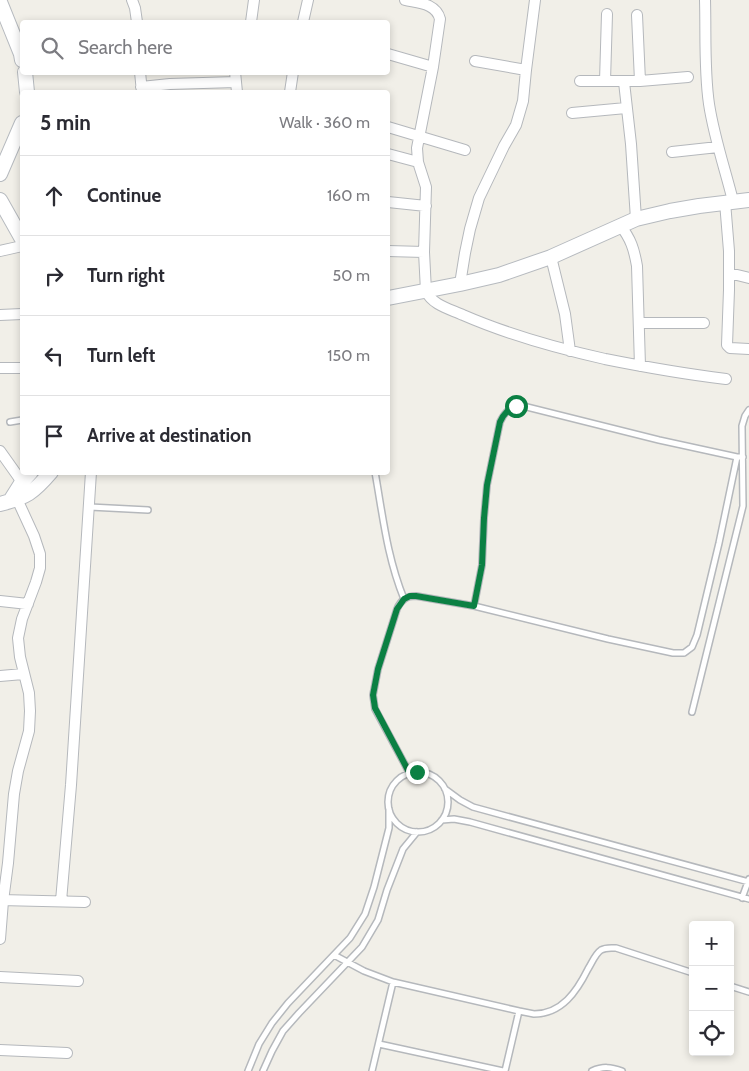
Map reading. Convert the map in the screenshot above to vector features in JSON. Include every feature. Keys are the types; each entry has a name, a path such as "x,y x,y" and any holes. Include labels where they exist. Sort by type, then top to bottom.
{"street":[{"path":"132,0 137,20"},
{"path":"251,20 254,0"},
{"path":"303,20 308,0"},
{"path":"404,0 426,4 438,13 440,20 417,148 418,162 426,187 424,252 426,290 429,296 438,303 489,326 530,340 570,351 640,366 726,379"},
{"path":"460,284 470,229 479,198 516,125 523,101 535,0"},
{"path":"705,0 706,77 709,104 718,147 726,172 729,202 727,345 730,348 749,348"},
{"path":"0,2 20,52"},
{"path":"605,81 607,14"},
{"path":"637,15 640,81"},
{"path":"390,55 433,67"},
{"path":"475,61 526,70"},
{"path":"24,75 26,90"},
{"path":"140,75 142,90 170,84 236,77 237,90"},
{"path":"290,90 293,75"},
{"path":"580,81 624,82 688,77"},
{"path":"624,82 631,144 636,219"},
{"path":"572,113 626,108"},
{"path":"390,128 464,150"},
{"path":"0,174 20,132"},
{"path":"672,152 718,147"},
{"path":"390,155 418,162"},
{"path":"0,200 5,218 20,237"},
{"path":"390,298 499,275 551,257 636,219 670,211 749,200"},
{"path":"390,202 426,206"},
{"path":"620,225 629,238 634,250 637,266 640,366"},
{"path":"0,251 20,246"},
{"path":"390,251 424,252"},
{"path":"551,257 566,314 570,351"},
{"path":"729,273 749,278"},
{"path":"0,314 20,314"},
{"path":"640,323 704,323"},
{"path":"0,368 20,368"},
{"path":"0,450 20,471"},
{"path":"9,501 24,497 36,489 48,475"},
{"path":"61,901 71,785 92,475"},
{"path":"9,501 26,477"},
{"path":"0,939 1,901 12,831 18,771 28,731 30,711 29,693 23,674 18,638 22,619 40,568 40,554 34,536 9,501"},
{"path":"0,601 28,604"},
{"path":"0,676 23,674"},
{"path":"0,831 12,831"},
{"path":"1,901 85,902"},
{"path":"0,977 78,981"},
{"path":"0,1050 68,1053"}],"lane":[{"path":"474,606 482,565 487,485 500,422 503,414 509,409 516,406 524,406 659,440 740,457"},
{"path":"692,712 742,506 740,457 742,426 749,410"},
{"path":"10,422 20,420"},
{"path":"410,774 375,708 373,695 378,669 397,609 404,599 416,596 474,606 627,643 673,653 684,653 692,647 697,635 740,457"},
{"path":"376,475 390,560 404,599"},
{"path":"90,507 148,510"},
{"path":"248,1071 259,1044 272,1023 288,1003 350,938 365,914 389,828 389,795 400,778 410,774 417,772 435,777 445,789 460,800 473,806 749,881 742,898"},
{"path":"389,809 398,825 407,830 426,831 436,826 447,811 448,799 445,789"},
{"path":"442,820 454,819 470,822 749,900"},
{"path":"263,1071 284,1031 362,946 378,920 403,849 417,832"},
{"path":"334,955 364,971 393,982 534,1014 549,1012 561,1006 571,997 595,956 600,950 608,947 689,973"},
{"path":"372,1071 393,982"},
{"path":"734,987 749,992"},
{"path":"379,1044 504,1071 519,1011"},
{"path":"592,1071 608,1067 622,1071"}],"route":[{"path":"417,772 410,774 375,708 373,695 378,669 397,609 404,599 416,596 474,606 482,565 487,485 500,422 503,414 516,406"}]}
